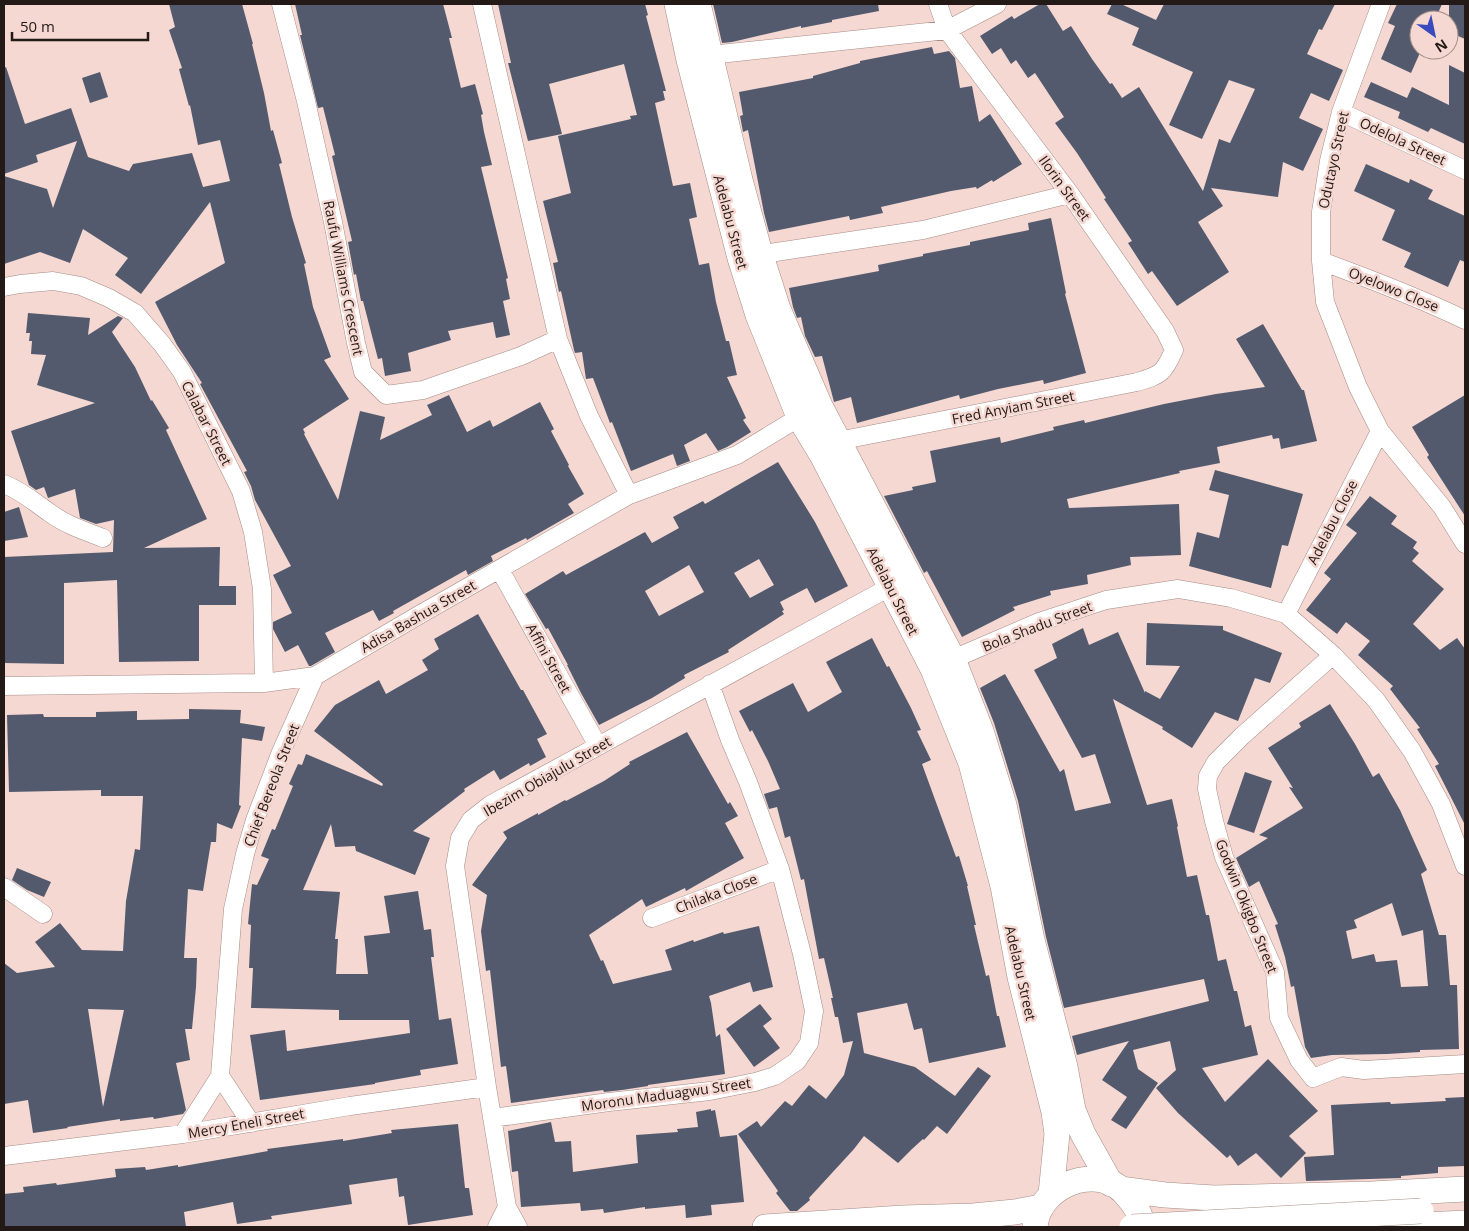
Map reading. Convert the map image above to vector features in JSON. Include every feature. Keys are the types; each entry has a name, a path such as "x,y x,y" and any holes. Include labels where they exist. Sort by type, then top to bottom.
{"main road":[{"name":"Adelabu Street","path":"677,4 699,58 740,180 750,256 778,308 822,455 900,581 953,660 981,731 1004,805 1032,940 1065,1067 1073,1110 1083,1134 1115,1186 1134,1203 1142,1222 1142,1227"},
{"name":"Adelabu Street","path":"698,4 699,58"},
{"name":"Adelabu Street","path":"810,411 838,441 900,581 971,763 1003,886 1020,977 1054,1112 1057,1134 1042,1209"},
{"path":"765,1227 903,1218 973,1216 1042,1209 1064,1185 1080,1180 1095,1180 1115,1186 1165,1195 1214,1198 1372,1194 1465,1189"},
{"path":"1385,1227 1465,1207"},
{"path":"1132,1227 1421,1218 1465,1223"}],"street":[{"name":"Raufu Williams Crescent","path":"281,4 306,101 333,222 363,372 386,396 423,390 512,359 558,339"},
{"path":"482,4 558,339 589,416 629,495"},
{"name":"Ilorin Street","path":"938,4 947,30 1070,194 1165,331 1174,350"},
{"path":"699,58 947,30 997,4"},
{"name":"Odutayo Street","path":"1381,4 1342,112 1329,162 1321,212 1321,261 1325,302 1358,386 1380,431 1442,507 1465,544"},
{"name":"Odelola Street","path":"1342,112 1465,170"},
{"path":"750,256 923,230 1070,194"},
{"name":"Oyelowo Close","path":"1321,261 1391,286 1465,320"},
{"name":"Calabar Street","path":"4,287 53,281 82,286 109,298 135,313 162,344 182,372 241,491 253,532 262,589 264,683"},
{"name":"Fred Anyiam Street","path":"838,441 1138,382 1155,377 1161,372 1167,366 1174,350"},
{"name":"Adisa Bashua Street","path":"4,686 264,683 315,676 629,495 737,455 810,411"},
{"name":"Adelabu Close","path":"1286,614 1380,431"},
{"path":"4,484 31,498 50,514 72,526 103,538"},
{"name":"Affini Street","path":"500,570 598,746"},
{"name":"Ibezim Obiajulu Street","path":"518,1227 507,1207 487,1086 455,866 460,838 471,820 490,805 900,581"},
{"name":"Bola Shadu Street","path":"953,660 1040,622 1106,600 1178,589 1231,598 1286,614 1333,655 1376,700 1412,751 1441,804 1465,866"},
{"name":"Godwin Okigbo Street","path":"1333,655 1242,736 1216,762 1208,776 1208,789 1214,821 1224,857 1275,972 1279,1018 1299,1060 1313,1078 1341,1067 1364,1070 1465,1064"},
{"name":"Chief Bereola Street","path":"220,1076 233,909 245,854 255,820 281,752 315,676"},
{"name":"Moronu Maduagwu Street","path":"492,1118 608,1102 710,1091 755,1082 774,1076 797,1061 809,1043 814,1010 780,869 710,684"},
{"name":"Chilaka Close","path":"652,918 780,869"},
{"path":"4,887 43,914"},
{"path":"183,1134 220,1076 251,1123"},
{"name":"Mercy Eneli Street","path":"4,1156 183,1134 350,1106 487,1086"},
{"path":"497,1227 507,1207"}],"building":[{"path":"169,4 242,4 253,44 271,131 273,130 282,163 279,164 292,217 306,263 304,264 313,307 331,357 324,360 349,399 303,429 338,500 360,411 385,417 380,440 432,415 427,405 449,395 467,432 490,420 493,427 540,402 554,429 551,431 584,494 568,504 574,513 527,540 526,538 491,556 493,561 468,575 466,570 393,611 394,613 379,621 373,610 325,633 335,652 311,666 309,666 298,645 285,652 273,629 273,622 292,613 273,575 291,566 255,500 244,472 247,471 200,384 202,383 177,345 155,302 225,263 210,202 141,294 115,275 128,258 83,229 70,263 40,252 4,264 4,176 47,189 53,208 77,141 36,155 38,162 4,174 4,68 6,67 25,124 71,108 88,157 129,171 133,164 192,153 203,187 230,181 220,140 198,145 190,105 179,69 182,68 169,30 175,27"},
{"path":"295,4 443,4 452,38 449,38 461,88 475,84 483,114 481,115 484,132 492,165 481,167 508,278 506,279 510,299 503,301 510,335 496,338 493,322 448,331 451,340 408,353 411,371 385,376 382,358 378,359 363,301 361,301 356,274 354,275 348,242 352,241 332,156 335,155 323,107 318,108 300,35 302,35"},
{"path":"498,4 645,4 648,15 646,16 666,91 663,91 665,100 655,103 673,186 690,183 697,217 689,219 699,265 709,263 716,302 726,341 729,341 737,375 727,377 746,418 743,420 751,432 727,447 718,451 706,433 684,445 690,461 677,466 673,454 631,471 593,378 586,379 582,352 575,353 574,350 561,291 559,292 553,263 558,262 543,201 571,193 558,136 631,119 630,116 637,115 624,64 549,84 562,134 528,141 508,63 511,63"},
{"path":"713,4 878,4 879,11 722,43"},
{"path":"1040,4 1046,4 1063,31 1071,26 1092,59 1122,98 1139,87 1203,191 1219,139 1230,143 1255,89 1229,80 1202,139 1169,125 1193,72 1132,45 1139,28 1107,14 1112,4 1121,4 1156,20 1164,4 1335,4 1322,30 1319,29 1307,54 1343,70 1329,101 1311,93 1299,118 1323,129 1303,171 1283,162 1278,197 1211,188 1223,206 1198,222 1229,272 1177,306 1152,271 1148,274 1128,243 1132,241 1104,199 1106,198 1055,123 1064,117 1035,73 1028,78 1016,60 1011,64 1001,48 992,54 980,36 1012,16 1014,19"},
{"path":"1397,4 1442,4 1439,10 1409,10 1409,60 1417,60 1411,73 1381,59 1395,26 1388,23"},
{"path":"1449,4 1465,4 1465,39 1459,36 1459,10 1449,10"},
{"path":"932,47 934,54 949,51 955,58 960,88 972,86 979,122 990,114 1022,164 993,182 992,180 977,189 976,187 951,191 881,207 883,213 850,220 849,216 769,232 748,130 743,132 740,116 743,115 739,92 813,78 813,76 860,63 860,61"},
{"path":"1449,65 1465,73 1465,144 1431,128 1428,132 1398,118 1400,112 1364,97 1371,82 1407,98 1412,87 1449,105"},
{"path":"100,72 108,97 90,103 82,78"},
{"path":"1366,164 1409,183 1410,179 1433,190 1428,199 1465,216 1465,262 1460,260 1448,287 1404,267 1411,253 1382,240 1395,210 1354,191"},
{"path":"1051,218 1065,294 1086,373 1044,384 1043,380 960,399 959,395 857,423 851,397 834,402 822,356 815,357 805,336 801,317 797,318 789,288 879,271 878,265 970,245 970,242 1029,230 1028,223"},
{"path":"28,313 90,318 88,335 118,316 123,318 112,332 135,367 151,401 169,428 166,430 207,519 144,548 220,547 219,586 236,586 236,605 199,605 199,661 119,662 117,580 64,583 64,664 4,663 4,557 113,552 114,520 96,524 80,518 75,489 48,498 44,487 36,490 29,485 11,431 95,403 37,385 46,355 31,354 32,341 29,341 30,333 26,333"},
{"path":"1263,324 1302,390 1304,390 1317,441 1281,449 1279,438 1273,439 1272,435 1217,447 1220,463 1179,471 1180,473 1067,499 1069,508 1179,504 1181,555 1130,557 1131,565 1087,575 1088,584 1050,591 1051,595 1013,607 1015,610 962,637 927,571 924,573 884,496 913,490 912,487 936,482 930,451 1000,437 1001,443 1054,430 1053,427 1084,420 1085,423 1164,404 1265,387 1236,339"},
{"path":"1465,395 1465,516 1427,457 1429,455 1412,427"},
{"path":"778,462 815,522 848,586 815,603 807,588 780,602 784,614 728,650 729,652 684,675 685,678 652,698 599,725 548,628 546,629 525,594 563,571 566,575 645,532 652,543 679,528 673,517 703,501 705,504","holes":["759,559 774,585 750,598 734,573","689,565 704,592 659,616 645,591"]},
{"path":"1215,470 1303,494 1288,546 1282,545 1271,588 1189,566 1197,532 1219,538 1229,495 1209,490"},
{"path":"1370,496 1397,516 1391,524 1417,542 1413,548 1419,553 1412,561 1444,589 1413,624 1440,650 1457,638 1465,649 1465,825 1435,766 1439,764 1417,729 1420,728 1390,689 1393,686 1358,655 1370,641 1346,622 1337,634 1306,610 1331,579 1324,573 1357,533 1346,525"},
{"path":"19,507 28,537 4,541 4,512"},
{"path":"478,614 547,734 537,739 546,757 530,766 529,763 500,780 494,770 464,789 465,791 413,831 430,838 415,875 356,851 355,846 335,847 331,824 303,890 340,892 335,939 338,939 336,974 368,974 364,936 390,933 384,896 418,891 424,930 431,929 434,957 431,957 439,1020 451,1018 458,1064 420,1070 421,1075 375,1084 260,1100 250,1035 285,1030 287,1051 410,1033 409,1020 339,1020 339,1010 251,1008 253,968 249,968 251,925 248,924 252,884 257,885 269,859 261,856 272,829 275,830 293,786 289,784 298,764 302,765 306,754 382,786 383,784 314,731 335,705 379,680 386,694 428,670 422,660 439,649 434,639"},
{"path":"1147,623 1223,626 1223,630 1282,653 1270,683 1255,678 1238,721 1215,712 1192,748 1162,729 1163,727 1113,699 1147,805 1172,799 1187,877 1197,875 1206,915 1209,915 1218,961 1226,959 1234,991 1237,991 1245,1027 1251,1025 1258,1055 1202,1068 1225,1102 1268,1059 1318,1111 1289,1136 1306,1153 1281,1178 1256,1153 1238,1166 1230,1155 1227,1158 1178,1113 1156,1088 1176,1070 1170,1041 1133,1050 1138,1069 1158,1083 1126,1129 1111,1120 1127,1097 1102,1080 1129,1041 1077,1055 1072,1036 1209,1001 1204,979 1064,1008 1046,937 1018,801 994,723 980,688 1005,674 1060,772 1064,769 1075,811 1111,803 1095,754 1082,758 1034,670 1057,658 1052,644 1083,628 1089,645 1118,632 1145,693 1145,691 1160,699 1180,666 1146,665"},
{"path":"872,638 911,708 921,730 917,731 931,760 922,764 956,857 959,856 968,886 976,925 974,925 986,976 989,975 997,1016 999,1016 1006,1047 929,1063 922,1028 914,1030 907,1003 857,1013 864,1053 915,1067 955,1096 978,1067 991,1076 947,1134 937,1126 898,1163 864,1136 809,1198 810,1200 797,1211 790,1211 776,1193 778,1191 738,1134 757,1121 761,1127 785,1101 792,1106 809,1085 826,1099 844,1075 853,1041 843,1043 838,1017 835,1017 831,998 833,998 824,958 819,959 804,879 801,880 790,836 785,838 777,807 769,809 764,794 780,789 752,730 750,732 739,711 793,683 808,712 842,692 826,662"},
{"path":"1330,704 1373,777 1379,773 1400,810 1427,870 1421,874 1439,935 1446,935 1450,985 1457,985 1459,1049 1420,1050 1420,1052 1387,1054 1332,1055 1311,1058 1305,1047 1294,986 1291,987 1285,957 1275,925 1278,924 1259,881 1249,887 1236,858 1268,838 1259,835 1303,808 1289,787 1293,788 1268,748 1301,727 1299,723","holes":["1392,903 1402,936 1423,930 1428,986 1401,987 1397,960 1376,962 1374,954 1352,959 1346,931 1357,928 1354,920"]},
{"path":"189,709 241,710 240,723 265,727 262,741 242,738 239,805 241,806 232,829 217,823 216,842 211,842 203,891 188,889 184,958 197,958 196,987 192,1029 185,1029 190,1060 176,1063 186,1110 183,1114 154,1119 153,1117 120,1121 120,1119 33,1133 28,1100 4,1104 4,963 17,973 55,967 35,942 60,923 82,950 123,951 126,901 135,849 140,850 143,796 101,796 101,790 9,792 7,715 43,714 44,717 96,717 96,712 137,711 137,720 189,719","holes":["88,1009 124,1010 103,1107"]},
{"path":"687,732 728,804 730,802 738,816 725,823 744,858 686,891 685,888 646,907 642,899 589,935 601,961 603,960 613,984 672,970 665,950 723,932 724,934 759,926 773,987 753,992 750,982 709,996 716,1037 720,1034 725,1074 622,1090 604,1092 603,1090 511,1103 506,1066 501,1067 490,970 486,971 481,931 487,895 472,885 507,838 503,832 604,781 630,764 629,762"},
{"path":"1245,772 1272,781 1254,833 1227,824"},
{"path":"17,868 51,882 44,897 27,890 12,880"},
{"path":"760,1004 772,1019 763,1026 780,1048 754,1067 726,1029"},
{"path":"1465,1097 1465,1166 1438,1167 1438,1173 1401,1176 1401,1178 1306,1181 1304,1157 1334,1155 1331,1105 1446,1101 1445,1098"},
{"path":"711,1109 711,1111 715,1110 720,1137 737,1135 744,1202 711,1205 712,1215 686,1218 685,1205 645,1209 645,1207 604,1213 603,1209 581,1211 580,1203 521,1207 518,1171 512,1172 508,1131 551,1122 555,1142 571,1141 573,1172 638,1163 636,1135 678,1132 677,1129 698,1127 696,1112"},
{"path":"458,1124 465,1188 469,1188 473,1215 408,1225 404,1196 399,1197 397,1178 349,1185 352,1204 271,1216 272,1219 237,1224 233,1202 184,1212 186,1227 4,1227 4,1194 24,1192 23,1187 56,1183 57,1185 116,1177 115,1169 145,1167 146,1170 178,1165 178,1167 268,1151 267,1149 343,1139 343,1141 392,1133 391,1130"}]}
